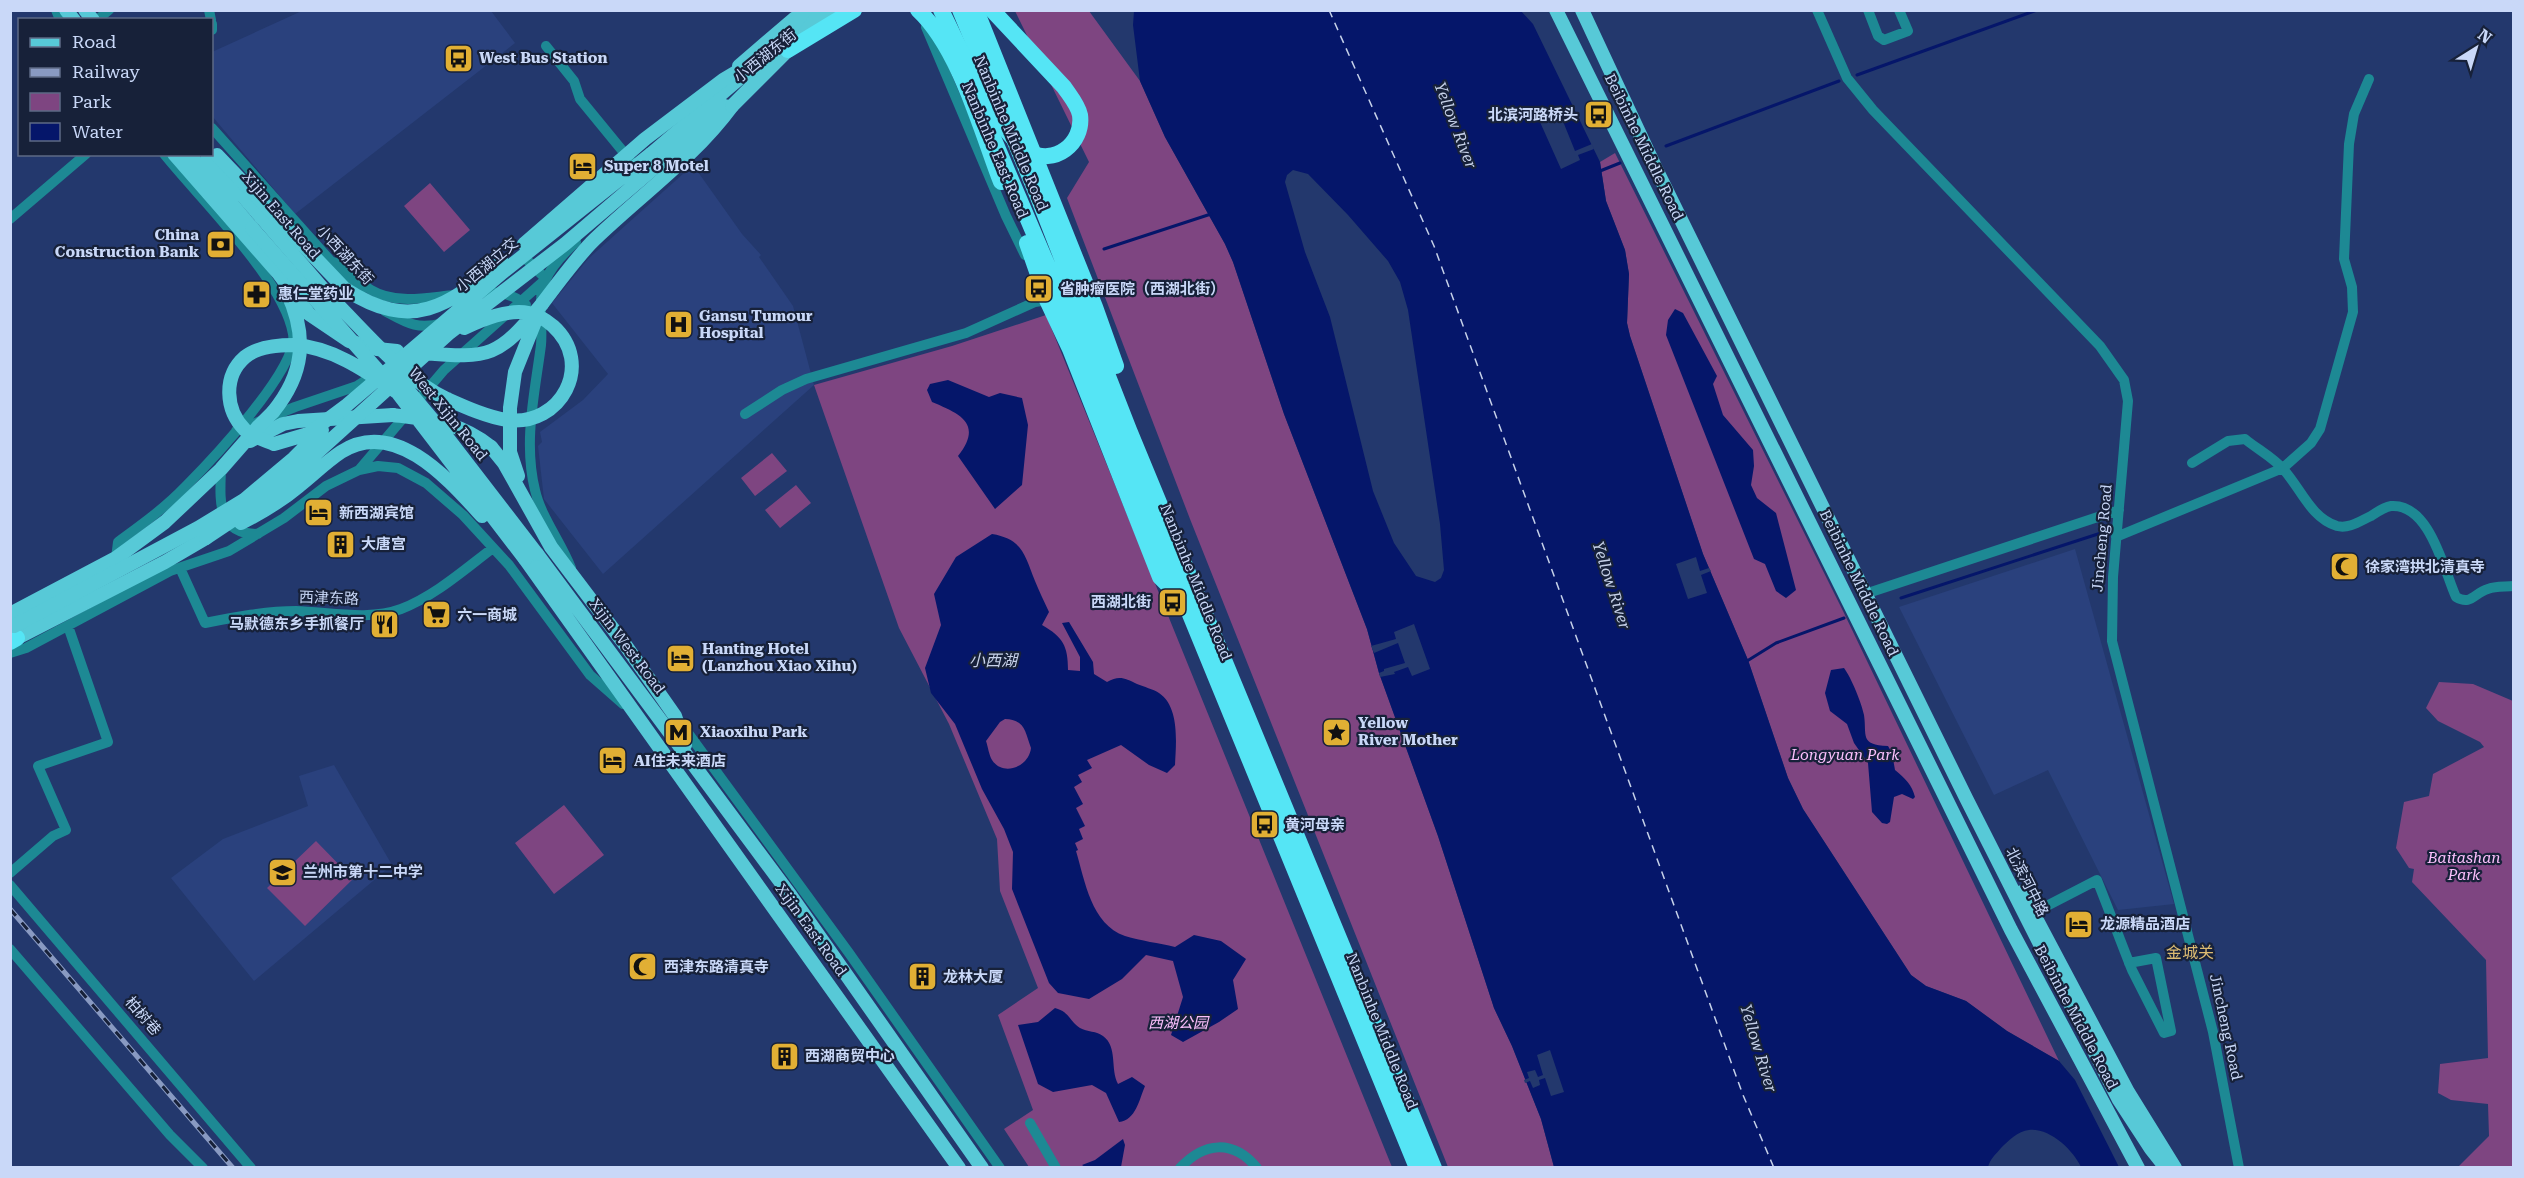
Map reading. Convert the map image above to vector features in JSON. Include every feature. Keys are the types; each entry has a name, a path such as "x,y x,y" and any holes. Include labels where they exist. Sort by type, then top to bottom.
{"highway":[{"path":"781,49 854,10"},
{"path":"919,10 932,23 947,47 1160,577 1187,604"},
{"path":"940,10 1000,124 1029,151 1041,156 1055,155 1067,149 1076,140 1080,127 1080,113 1064,87 992,10"},
{"name":"Nanbinhe Middle Road","path":"940,10 1081,344 1116,435 1417,1167"},
{"name":"Nanbinhe Middle Road","path":"960,10 1038,197 1129,430 1434,1167"},
{"path":"976,10 1095,307 1132,409 1129,430"}],"main road":[{"path":"12,633 165,562 269,496 448,334 565,244 781,49 831,10"},
{"name":"Beibinhe Middle Road","path":"1582,10 1657,171 1966,798"},
{"path":"176,156 279,274 309,314 349,341 377,349 397,351 453,356 483,354 501,347 516,335 565,272 592,243 657,185 781,49 809,11"},
{"path":"213,155 345,289 364,301 384,309 404,312 434,307 462,294 537,234 645,139 809,11"},
{"name":"Beibinhe Middle Road","path":"1558,13 2011,930 2138,1167"},
{"path":"723,80 781,49"},
{"name":"小西湖立交","path":"347,405 503,272 781,49"},
{"name":"Xijin East Road","path":"213,155 330,297"},
{"path":"191,156 397,392 531,556"},
{"path":"12,633 165,522 220,469 273,412 296,376 300,355 300,329 292,302 279,274"},
{"path":"330,297 399,365 445,398 484,414 508,420 529,419 546,412 564,396 572,377 570,353 562,334 544,319 530,313 510,312 448,334"},
{"name":"West Xijin Road","path":"330,297 443,432 531,556"},
{"path":"525,501 510,452 510,408 515,372 542,304"},
{"path":"347,405 308,434 274,444 246,432 231,412 230,382 235,370 245,357 253,352 271,347 293,345 328,352 364,370 397,392"},
{"path":"12,633 244,500 294,458 347,405"},
{"path":"238,447 283,424 298,421 393,416 424,419 459,427 473,433 491,447 504,463 551,547 675,716 690,758"},
{"path":"206,538 261,513 342,451 371,442 402,447 450,482 497,532 576,632"},
{"name":"Xijin West Road","path":"531,556 576,632"},
{"name":"Xijin West Road","path":"531,556 690,758"},
{"name":"Xijin East Road","path":"576,632 959,1167"},
{"name":"Xijin East Road","path":"690,758 791,896 982,1167"},
{"path":"1966,798 2035,912 2128,1092 2175,1167"},
{"name":"北滨河中路","path":"1966,798 2119,1100 2151,1149 2166,1167"}],"street":[{"name":"小西湖东街","path":"575,577 535,490 531,452 534,383 541,342 540,300 546,279 567,250 763,75 848,10"},
{"name":"Nanbinhe East Road","path":"919,10 1006,216 1047,300"},
{"name":"Jincheng Road","path":"1817,10 1847,78 1873,110 2117,367 2124,380 2128,401 2116,537 2111,614 2112,641 2213,1032 2239,1167"},
{"path":"1868,10 1878,36 1884,40 1908,31 1899,10"},
{"name":"小西湖东街","path":"213,130 360,295 406,322 425,328 455,320 489,292 809,11"},
{"path":"546,46 574,81 580,99 634,165"},
{"path":"2116,537 2283,468 2311,443 2320,429 2353,312 2352,287 2344,259 2349,144 2354,114 2369,79"},
{"path":"10,219 84,156"},
{"path":"116,558 118,542 185,488 236,431 288,361 294,337 289,319 273,288 249,255 166,156"},
{"path":"249,255 279,274"},
{"path":"12,633 26,648 180,568 229,551 259,534 326,486 359,470 444,370 523,302 546,279 527,260"},
{"path":"330,261 345,265 371,290 398,299 489,292 517,296 531,309 541,328"},
{"path":"745,414 782,390 806,379 966,333 1035,302 1047,300"},
{"path":"236,431 295,407 357,386 455,320"},
{"path":"2192,463 2228,441 2245,439 2283,468 2312,509 2322,518 2337,526 2355,524 2389,506 2400,507 2416,517 2433,536 2456,597 2462,601 2469,601 2489,588 2514,586"},
{"name":"Xijin East Road","path":"359,470 378,466 398,468 426,483 463,515 494,548 590,675 634,713"},
{"path":"220,469 221,507 224,517 234,528 245,534 259,534"},
{"path":"1865,594 2119,510"},
{"name":"西津东路","path":"180,568 205,622 295,611 362,615 400,609 420,599 494,548"},
{"path":"10,873 53,836 66,830 38,766 108,742 68,626"},
{"name":"Xijin East Road","path":"675,716 849,953 1000,1167"},
{"path":"2035,912 2097,880 2129,963 2164,1033 2171,1031 2156,958 2129,963"},
{"name":"柏树巷","path":"10,885 251,1167"},
{"path":"10,949 170,1135 203,1167"},
{"path":"1030,1123 1056,1167"},
{"path":"1180,1167 1192,1155 1209,1148 1227,1147 1243,1154 1257,1167"}],"shaded area":[{"path":"304,10 491,11 515,43 295,214 213,117 213,52"},
{"path":"693,165 742,234 761,255 759,257 793,306 814,385 603,574 544,499 538,446 542,442 540,432 583,400 608,374 552,303 588,259"},
{"path":"2075,549 2174,904 2118,910 2048,770 1994,795 1899,607"},
{"name":"兰州市第十二中学","path":"334,765 392,865 254,981 171,878 223,839 308,806 299,776"}],"green space":[{"path":"1015,11 1089,11 1140,81 1165,137 1225,244 1284,414 1367,629 1379,673 1438,836 1494,1008 1541,1119 1554,1167 1448,1167 1190,519 1067,198 1089,162"},
{"name":"Longyuan Park","path":"1615,153 1843,611 2059,1061 2007,1031 1966,1001 1926,986 1911,975 1803,809 1788,778 1748,660 1703,554 1630,336 1627,323 1629,274 1625,250 1606,201 1600,162"},
{"path":"430,183 470,230 444,252 404,206"},
{"name":"西湖公园","path":"1046,315 1392,1167 1029,1167 1004,1129 1033,1110 998,1015 1038,988 1000,891 997,839 949,724 899,628 814,385 952,346"},
{"path":"772,453 787,471 755,496 741,478"},
{"path":"796,485 811,503 780,528 765,510"},
{"name":"Baitashan Park","path":"2439,682 2473,684 2513,701 2513,1167 2458,1167 2489,1136 2488,1104 2451,1100 2438,1093 2440,1064 2488,1058 2486,960 2412,882 2414,869 2409,868 2396,848 2404,802 2429,796 2433,774 2484,747 2480,742 2438,721 2426,708"},
{"path":"564,805 604,855 554,894 515,843"},
{"path":"316,841 353,879 305,926 267,888"}],"water":[{"name":"Yellow River","path":"1520,10 1533,24 1600,162 1606,201 1625,250 1629,274 1627,323 1630,336 1703,554 1748,660 1788,778 1803,809 1911,975 1926,986 1966,1001 2007,1031 2059,1061 2075,1080 2119,1167 2081,1167 2067,1147 2053,1136 2037,1130 2029,1130 2017,1134 2007,1142 1993,1157 1988,1167 1554,1167 1541,1119 1494,1008 1438,836 1379,673 1367,629 1284,414 1233,262 1165,137 1140,81 1133,25 1134,11","holes":["1293,170 1308,174 1388,261 1400,282 1408,310 1440,524 1444,570 1441,578 1435,582 1416,576 1394,543 1373,491 1330,317 1305,252 1285,182 1287,175"]},
{"path":"1675,309 1683,313 1717,376 1713,384 1723,415 1753,450 1754,466 1751,485 1757,498 1776,513 1796,590 1786,598 1776,591 1765,564 1754,559 1666,335 1668,320"},
{"path":"948,380 989,397 1000,393 1022,398 1028,425 1022,485 995,509 958,456 969,436 965,422 952,411 932,402 927,390 930,384"},
{"name":"小西湖","path":"992,534 1002,536 1017,544 1025,556 1049,612 1042,625 1063,643 1068,670 1080,671 1080,657 1062,623 1069,622 1093,662 1094,674 1107,682 1122,678 1154,690 1166,699 1170,707 1174,716 1176,737 1175,765 1167,773 1149,765 1121,745 1087,760 1092,768 1078,775 1082,782 1074,787 1083,804 1076,808 1085,826 1079,829 1083,839 1075,843 1091,900 1104,922 1114,930 1131,938 1175,947 1194,935 1221,941 1246,959 1233,980 1238,1009 1183,1042 1171,1035 1183,997 1173,961 1146,955 1122,979 1089,999 1058,993 1049,983 1012,889 1013,852 1004,829 982,789 955,724 931,693 925,668 941,625 934,594 956,557","holes":["1005,719 1012,720 1023,727 1031,748 1029,755 1021,765 1009,769 1002,768 992,760 986,741 1000,722"]},
{"path":"1844,668 1861,704 1866,738 1872,744 1888,746 1892,753 1895,770 1908,782 1915,797 1913,799 1902,794 1894,797 1890,822 1887,824 1882,823 1872,812 1868,763 1854,743 1847,724 1830,711 1825,693 1831,670"},
{"path":"1055,1008 1067,1014 1080,1028 1101,1034 1108,1041 1118,1084 1132,1077 1145,1086 1129,1118 1119,1122 1106,1093 1092,1085 1053,1092 1038,1084 1018,1025 1038,1022"},
{"path":"1123,1139 1125,1145 1121,1167 1085,1167 1082,1165 1095,1160"}],"pier":[{"path":"1560,114 1575,151 1592,144 1594,149 1578,155 1580,160 1561,169 1540,122"},
{"path":"1696,557 1700,571 1709,568 1711,571 1701,575 1707,593 1688,599 1676,564"},
{"path":"1414,624 1430,669 1412,676 1408,667 1394,672 1395,674 1380,677 1379,673 1384,669 1405,663 1398,643 1374,653 1371,646 1396,639 1394,632"},
{"path":"1550,1050 1564,1092 1551,1096 1545,1078 1539,1080 1540,1085 1533,1088 1530,1081 1525,1083 1524,1080 1529,1078 1527,1072 1535,1070 1538,1077 1543,1075 1537,1055"}],"waterway":[{"path":"1857,75 2037,10"},
{"path":"1666,146 1839,81"},
{"path":"1600,171 1620,163"},
{"path":"1104,249 1211,214"},
{"path":"1901,598 2101,533"},
{"path":"1747,661 1776,643 1844,618"}],"ferry route":[{"path":"1329,10 1434,246 1743,1095 1774,1168"}],"railway":[{"path":"10,909 233,1168"}],"place":[{"name":"West Bus Station","path":"458,58"},
{"name":"北滨河路桥头","path":"1599,115"},
{"name":"Super 8 Motel","path":"583,166"},
{"name":"China Construction Bank","path":"220,244"},
{"name":"省肿瘤医院（西湖北街）","path":"1039,289"},
{"name":"惠仁堂药业","path":"257,294"},
{"name":"Gansu Tumour Hospital","path":"678,325"},
{"name":"新西湖宾馆","path":"318,513"},
{"name":"大唐宫","path":"340,544"},
{"name":"徐家湾拱北清真寺","path":"2344,567"},
{"name":"西湖北街","path":"1172,602"},
{"name":"六一商城","path":"436,615"},
{"name":"马默德东乡手抓餐厅","path":"385,624"},
{"name":"Hanting Hotel (Lanzhou Xiao Xihu)","path":"681,658"},
{"name":"Xiaoxihu Park","path":"679,732"},
{"name":"Yellow River Mother","path":"1337,732"},
{"name":"AI住未来酒店","path":"613,761"},
{"name":"黄河母亲","path":"1264,825"},
{"name":"兰州市第十二中学","path":"282,872"},
{"name":"龙源精品酒店","path":"2079,924"},
{"name":"西津东路清真寺","path":"643,967"},
{"name":"龙林大厦","path":"922,977"},
{"name":"西湖商贸中心","path":"784,1056"}],"district":[{"name":"金城关","path":"2190,952"}]}
